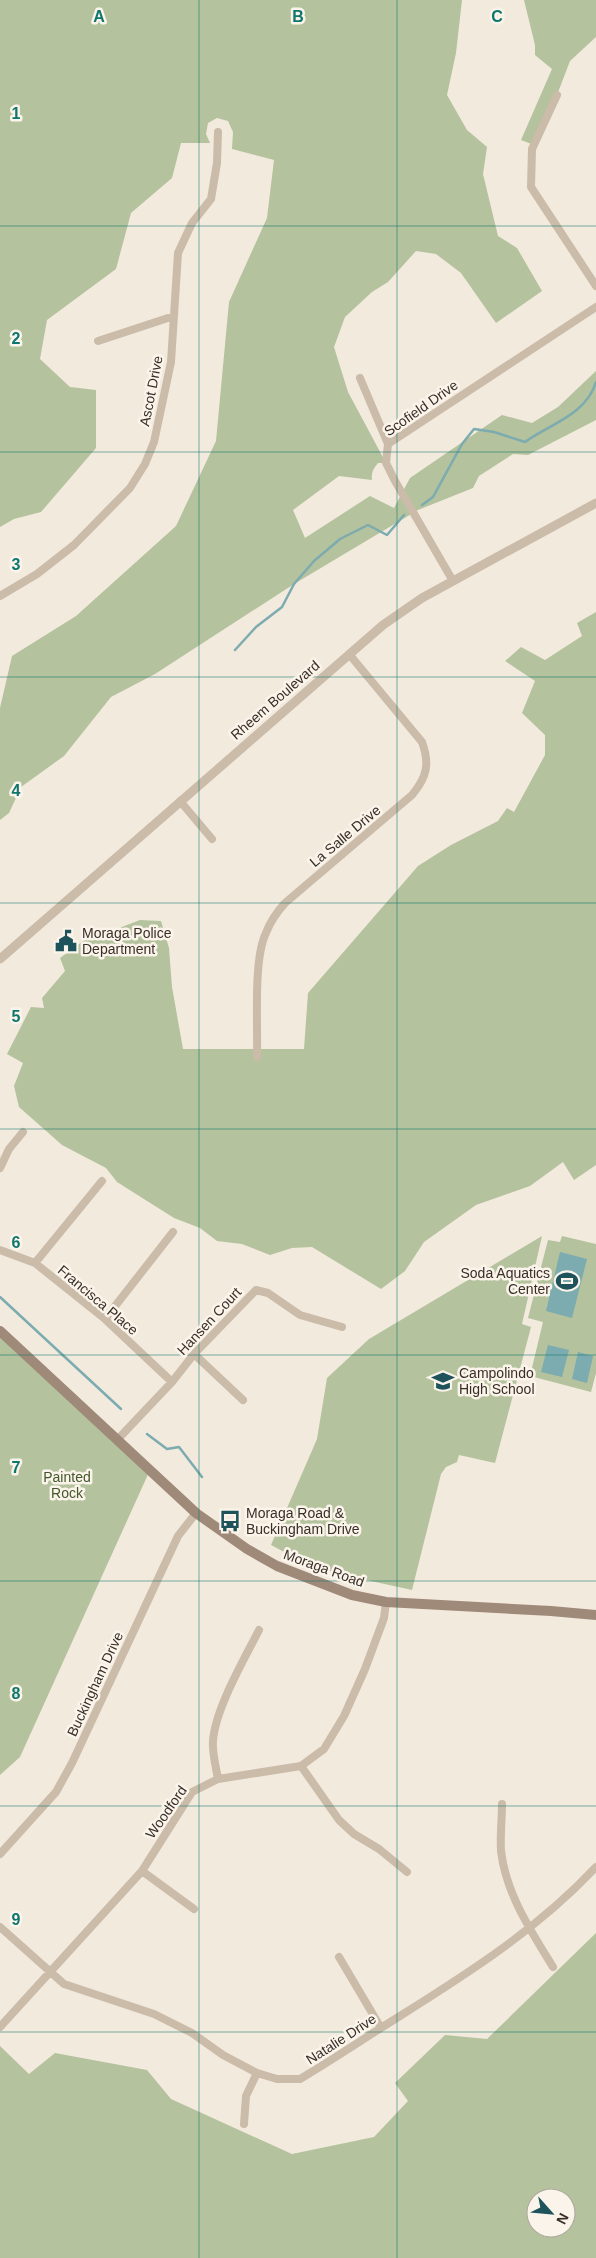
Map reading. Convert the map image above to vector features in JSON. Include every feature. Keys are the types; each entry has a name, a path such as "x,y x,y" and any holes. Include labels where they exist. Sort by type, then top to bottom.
{"main road":[{"name":"Moraga Road","path":"2,1333 196,1513 247,1549 277,1566 352,1595 386,1602 596,1615"}],"street":[{"path":"557,96 532,149 531,187 596,286"},
{"name":"Ascot Drive","path":"0,596 37,574 74,546 130,488 145,464 154,442 171,362 178,253 192,223 211,199 217,163 218,132"},
{"name":"Scofield Drive","path":"453,581 386,463 388,444 596,307"},
{"path":"98,341 174,316"},
{"path":"360,378 388,444"},
{"name":"Rheem Boulevard","path":"0,959 349,654 398,614 422,598 596,503"},
{"name":"La Salle Drive","path":"257,1057 259,958 265,934 275,915 285,903 412,795 419,786 426,771 428,756 422,742 349,654"},
{"path":"180,801 212,839"},
{"path":"0,1168 10,1148 23,1132"},
{"path":"35,1263 102,1181"},
{"path":"105,1319 173,1232"},
{"name":"Francisca Place","path":"0,1250 35,1263 105,1319 172,1382"},
{"name":"Hansen Court","path":"118,1440 172,1382 194,1354 256,1290 268,1293 300,1315 342,1327"},
{"path":"194,1354 243,1400"},
{"name":"Buckingham Drive","path":"0,1854 56,1792 72,1763 178,1536 196,1513"},
{"name":"Woodford","path":"0,2027 142,1871 192,1792 218,1779 301,1766 324,1749 344,1716 378,1635 386,1602"},
{"path":"218,1779 213,1752 214,1731 227,1696 259,1630"},
{"path":"301,1766 339,1820 354,1834 379,1849 407,1872"},
{"path":"502,1804 501,1842 510,1888 530,1929 554,1967"},
{"name":"Natalie Drive","path":"0,1927 64,1984 154,2014 184,2029 223,2055 257,2073 277,2079 300,2080 461,1977 530,1929 576,1888 596,1866"},
{"path":"142,1871 194,1909"},
{"path":"339,1957 380,2028"},
{"path":"244,2124 246,2096 257,2073"}],"green space":[{"path":"0,0 462,0 456,53 447,95 467,130 487,147 483,174 498,236 517,248 542,291 496,323 461,273 436,254 416,251 388,282 372,292 345,317 334,347 348,392 386,463 378,463 373,471 372,480 339,476 293,510 305,538 370,496 394,508 410,478 502,415 532,423 558,407 596,371 596,420 528,455 513,454 479,476 473,488 418,510 294,584 155,674 111,697 64,756 21,787 9,813 0,820 0,708 12,656 76,616 176,526 216,441 229,302 267,218 274,160 232,149 233,132 228,121 217,118 208,123 206,134 210,143 181,143 172,178 131,213 116,269 47,320 40,359 70,387 96,390 96,448 41,512 14,519 0,527"},
{"path":"524,0 596,0 596,37 570,61 534,145 521,140 552,69 535,55 535,45"},
{"path":"596,612 596,1165 574,1180 563,1162 530,1186 476,1205 424,1242 405,1271 381,1289 312,1247 292,1248 270,1255 242,1244 217,1241 200,1228 174,1218 117,1182 106,1168 62,1145 19,1107 14,1086 23,1063 7,1054 31,1007 44,1008 42,998 65,971 60,958 98,930 114,930 140,920 161,921 169,948 172,987 183,1049 304,1049 308,993 418,866 451,845 498,821 507,808 514,812 545,755 545,735 522,713 535,681 505,661 521,647 545,660 582,636 577,623"},
{"path":"542,1236 522,1324 531,1327 495,1463 459,1455 457,1462 446,1467 441,1474 412,1590 339,1574 303,1562 271,1545 317,1439 327,1378 369,1339"},
{"name":"Soda Aquatics Center","path":"562,1236 596,1244 596,1373 591,1392 530,1376 543,1322 528,1318 548,1240 560,1242"},
{"name":"Painted Rock","path":"0,1332 150,1470 20,1757 0,1775"},
{"path":"596,1933 596,2258 0,2258 0,2046 29,2074 55,2053 147,2070 171,2099 292,2154 374,2137 408,2101 395,2083 445,2035 487,2039"}],"water":[{"path":"560,1252 587,1259 572,1318 546,1311"},
{"path":"548,1345 569,1350 562,1377 541,1372"},
{"path":"578,1352 593,1356 587,1383 572,1379"}],"waterway":[{"path":"422,505 433,497 462,444 474,429 494,432 525,442 576,411 591,393 596,382"},
{"path":"235,650 256,627 282,607 294,584 314,561 340,539 368,525 387,535 404,515"},
{"path":"0,1297 121,1409"},
{"path":"147,1434 167,1449 179,1447 202,1477"}],"place":[{"name":"Moraga Police Department","path":"66,941"},
{"name":"Soda Aquatics Center","path":"567,1281"},
{"name":"Campolindo High School","path":"443,1381"},
{"name":"Moraga Road & Buckingham Drive","path":"230,1521"}]}
